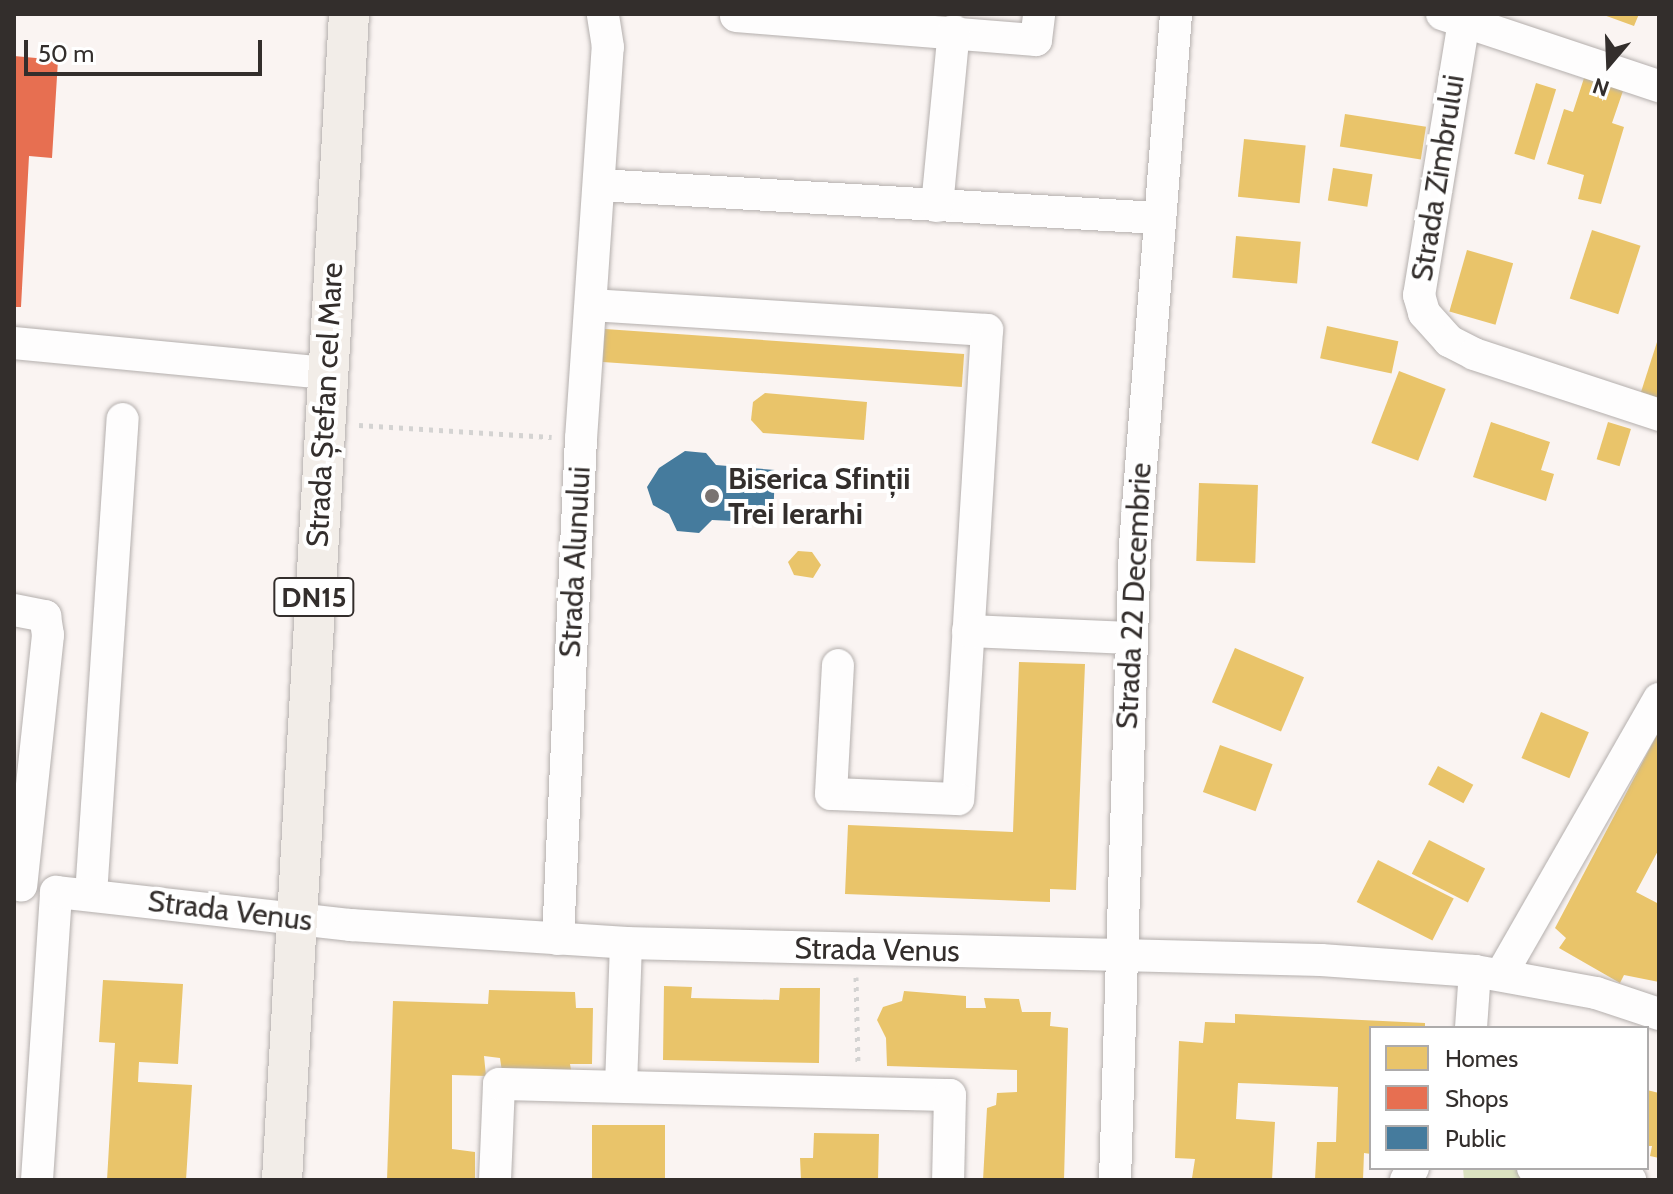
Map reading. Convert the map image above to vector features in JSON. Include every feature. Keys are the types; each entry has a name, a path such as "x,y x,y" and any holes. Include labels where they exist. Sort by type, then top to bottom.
{"main road":[{"name":"Strada Ștefan cel Mare","path":"282,1180 349,14"}],"street":[{"name":"Strada Alunului","path":"558,939 581,439 608,47 603,14"},
{"path":"736,16 941,25 1036,40 1039,14"},
{"name":"Strada 22 Decembrie","path":"1115,1180 1131,638 1157,218 1176,14"},
{"path":"1453,18 1659,86"},
{"name":"Strada Zimbrului","path":"1453,18 1419,295 1424,313 1449,341 1474,354 1659,415"},
{"path":"937,206 941,25"},
{"path":"599,185 1157,218"},
{"path":"591,305 987,330 958,799 831,794 838,665"},
{"path":"14,343 326,373"},
{"path":"91,895 123,419"},
{"path":"14,610 45,616 48,635 17,886"},
{"path":"968,631 1131,638"},
{"path":"1472,1026 1488,972 1659,699"},
{"name":"Strada Venus","path":"17,886 296,920 626,943 1321,960 1488,972 1596,993 1659,1014"},
{"path":"37,1180 56,892"},
{"path":"621,1086 626,943"},
{"path":"495,1180 499,1084 950,1095 948,1180"},
{"path":"1549,1170 1630,1180"}],"path":[{"path":"324,423 581,439"},
{"path":"856,951 858,1092"}],"green space":[{"path":"1463,1170 1549,1170 1628,1180 1464,1180"}],"building: Homes":[{"path":"1601,14 1639,14 1634,26"},
{"path":"1585,75 1624,88 1612,123 1624,127 1601,204 1578,199 1584,175 1547,164 1564,109 1573,112"},
{"path":"1536,83 1556,89 1534,160 1514,154"},
{"path":"1345,114 1426,127 1421,159 1340,147"},
{"path":"1244,139 1306,145 1300,203 1238,197"},
{"path":"1333,168 1373,174 1367,207 1328,201"},
{"path":"1592,230 1641,246 1618,314 1570,298"},
{"path":"1236,236 1301,242 1297,284 1232,278"},
{"path":"1467,250 1513,263 1495,325 1449,312"},
{"path":"1327,326 1398,341 1392,373 1320,358"},
{"path":"605,329 964,354 962,387 603,362"},
{"path":"1659,339 1659,398 1641,392"},
{"path":"1399,371 1446,389 1418,461 1371,443"},
{"path":"765,393 867,402 864,440 763,433 751,420 753,402"},
{"path":"1491,422 1550,442 1541,470 1554,474 1546,501 1473,477"},
{"path":"1608,422 1631,429 1620,466 1597,459"},
{"path":"1199,483 1258,485 1255,563 1196,561"},
{"path":"798,551 812,552 821,565 813,578 794,575 788,562"},
{"path":"1235,648 1304,677 1281,732 1212,702"},
{"path":"1019,662 1085,664 1076,890 1050,889 1050,902 845,894 848,825 1013,832"},
{"path":"1541,712 1589,732 1569,778 1521,758"},
{"path":"1659,731 1659,849 1636,892 1659,904 1659,982 1624,975 1620,983 1559,948 1566,938 1555,928"},
{"path":"1220,745 1273,764 1256,811 1203,792"},
{"path":"1438,766 1473,785 1463,803 1428,785"},
{"path":"1429,840 1485,869 1468,902 1412,874"},
{"path":"1378,860 1454,899 1432,940 1357,902"},
{"path":"103,980 183,984 178,1064 139,1062 138,1082 192,1085 186,1180 107,1180 115,1043 99,1042"},
{"path":"664,986 692,987 691,998 779,1000 780,988 820,988 819,1063 663,1060"},
{"path":"489,990 575,992 576,1008 593,1008 592,1064 570,1064 572,1075 502,1072 500,1058 484,1056 486,1076 452,1075 452,1149 475,1152 475,1180 387,1180 393,1001 488,1004"},
{"path":"904,991 966,996 966,1008 986,1008 984,998 1019,999 1022,1012 1051,1012 1050,1026 1068,1028 1064,1180 983,1180 987,1108 996,1105 997,1093 1017,1092 1017,1070 887,1066 886,1038 877,1020 883,1007 902,1001"},
{"path":"1235,1014 1425,1023 1425,1026 1369,1026 1369,1154 1364,1153 1363,1180 1315,1179 1317,1142 1336,1142 1338,1087 1238,1083 1236,1119 1275,1122 1272,1180 1192,1178 1195,1159 1175,1158 1179,1041 1203,1043 1205,1022 1235,1023"},
{"path":"1649,1090 1659,1093 1659,1158 1650,1156 1652,1146 1649,1146"},
{"path":"592,1125 665,1125 665,1180 592,1180"},
{"path":"814,1133 879,1134 878,1180 801,1180 800,1158 813,1158"}],"building: Shops":[{"path":"14,56 58,60 52,158 29,156 21,307 14,307"}],"building: Public":[{"name":"Biserica Sfinții Trei Ierarhi","path":"685,451 706,453 716,465 775,470 773,523 712,520 699,533 677,531 669,514 653,505 647,487 659,468"}],"place":[{"name":"Biserica Sfinții Trei Ierarhi","path":"712,496"}]}
